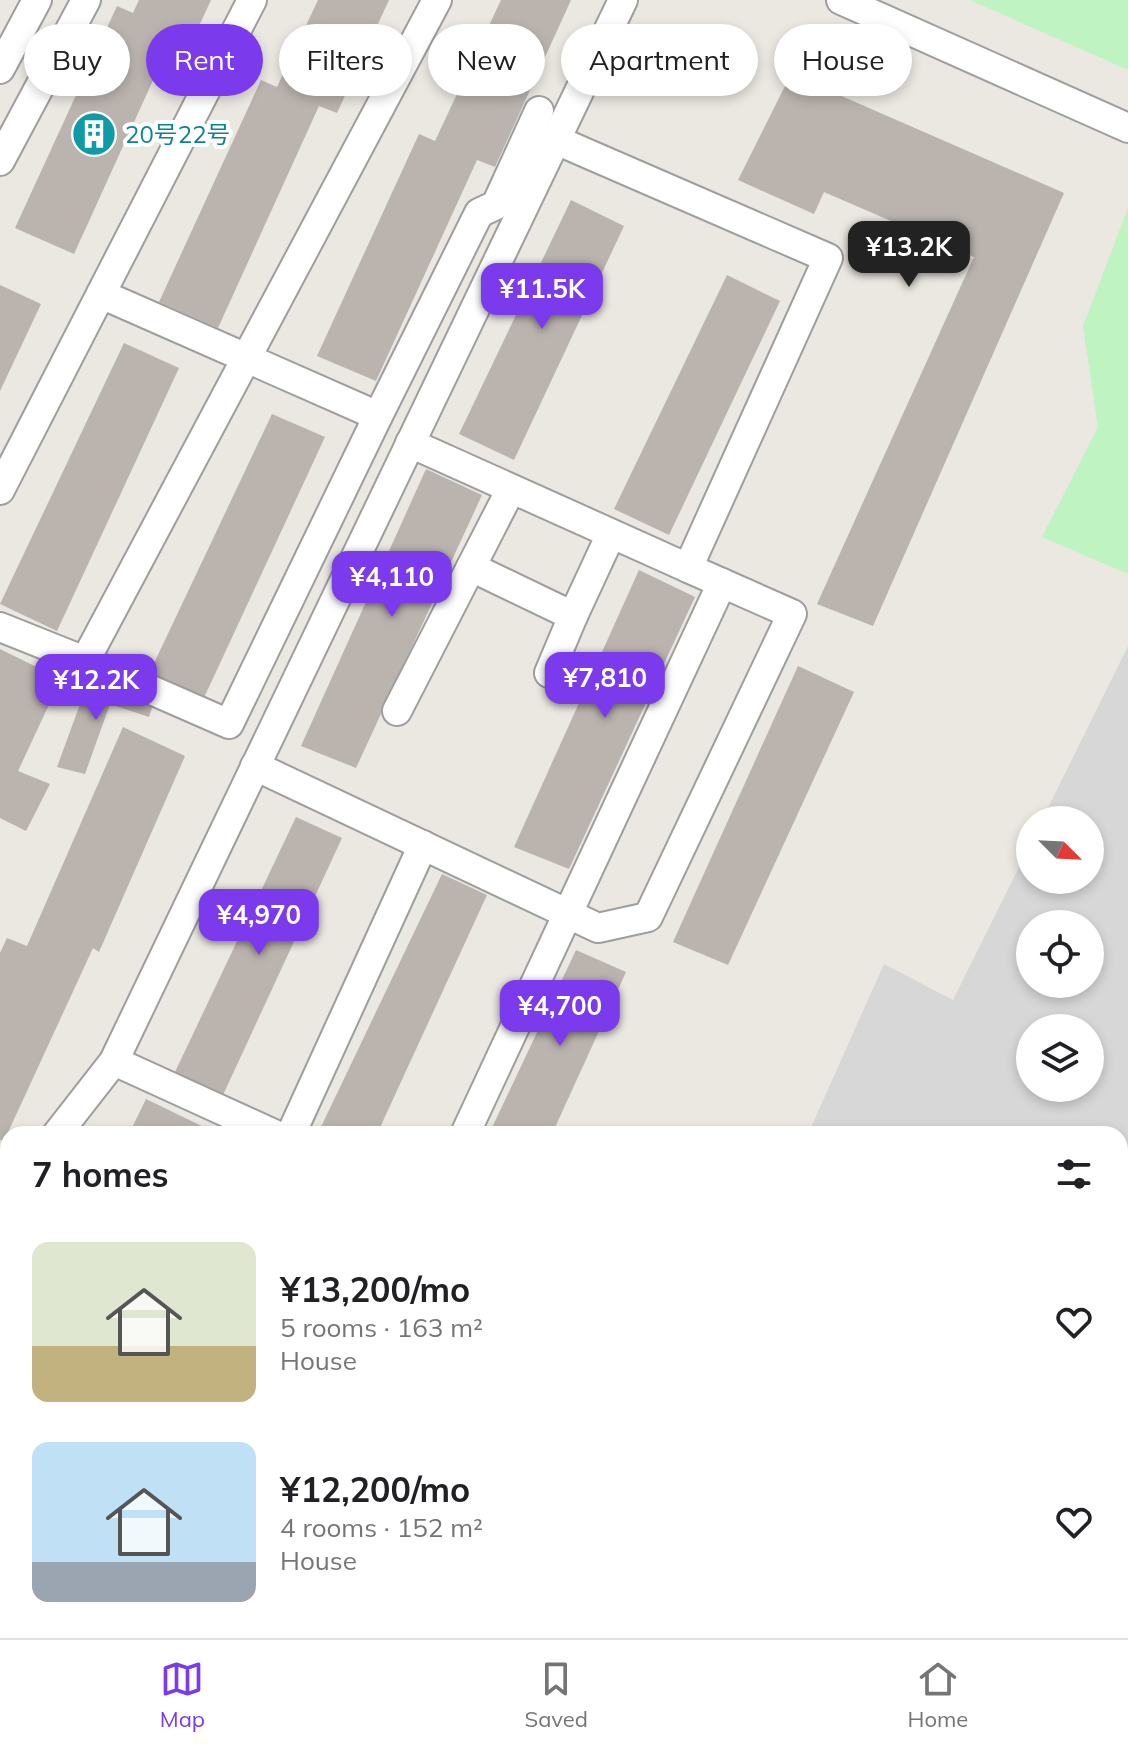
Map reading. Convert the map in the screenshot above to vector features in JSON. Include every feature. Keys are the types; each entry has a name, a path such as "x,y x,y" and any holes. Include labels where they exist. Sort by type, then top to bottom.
{"street":[{"path":"0,69 37,0"},
{"path":"0,161 86,0"},
{"path":"0,490 252,0"},
{"path":"85,661 437,0"},
{"path":"63,1126 114,1061 623,0"},
{"path":"841,0 1128,128"},
{"path":"0,627 229,724 479,213 496,205 539,111"},
{"path":"556,140 828,258 688,568"},
{"path":"101,294 378,416"},
{"path":"255,766 598,928 648,917 792,614 410,443"},
{"path":"397,711 511,489"},
{"path":"549,673 611,534"},
{"path":"471,567 573,616"},
{"path":"469,1126 722,583"},
{"path":"295,1126 423,845"},
{"path":"114,1061 239,1126"}],"shaded area":[{"path":"1128,646 1128,1126 812,1126 884,964 953,1000 1016,873 1016,894 1104,894 1104,806 1049,806"}],"green space":[{"path":"970,0 1128,0 1128,70"},
{"path":"1128,208 1128,574 1042,537 1098,427 1083,326"}],"building":[{"name":"20号22号","path":"139,0 211,0 200,24 146,24 146,96 74,254 15,228 76,96 130,96 130,24 109,24 117,6 133,13"},
{"path":"318,0 389,0 378,24 307,24"},
{"path":"501,0 571,0 545,57 545,24 490,24"},
{"path":"263,81 277,87 279,83 279,96 345,96 337,113 319,106 218,328 159,302 254,96 263,96"},
{"path":"456,96 527,96 495,167 477,160 376,381 317,356 419,134 435,141"},
{"path":"780,96 841,96 1064,193 873,626 817,604 974,257 824,192 814,214 738,180"},
{"path":"571,200 624,226 514,460 459,434"},
{"path":"727,275 780,301 669,535 614,509"},
{"path":"0,285 41,304 0,391"},
{"path":"124,343 179,368 57,631 0,604"},
{"path":"272,414 325,437 202,702 147,678"},
{"path":"426,469 482,495 356,768 301,746"},
{"path":"639,570 695,597 569,869 514,847"},
{"path":"0,649 61,679 18,771 50,784 26,831 0,818"},
{"path":"798,666 854,692 728,965 673,942"},
{"path":"90,677 154,702 149,717 110,704 85,774 57,767"},
{"path":"123,727 185,756 99,952 93,948 11,1126 0,1126 0,953 7,938 27,946"},
{"path":"296,817 342,838 223,1095 175,1072"},
{"path":"442,874 487,895 381,1126 321,1126"},
{"path":"576,950 626,972 556,1126 493,1126"},
{"path":"146,1099 202,1126 133,1126"}],"place":[{"name":"20号22号","path":"94,134"}]}
